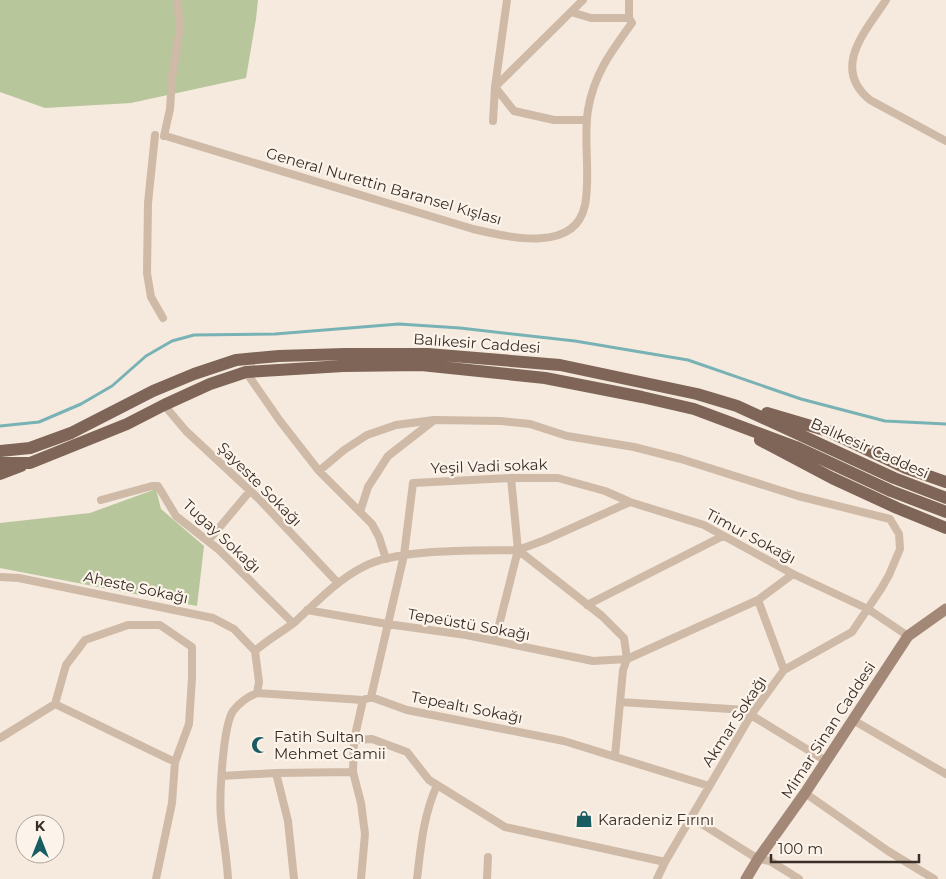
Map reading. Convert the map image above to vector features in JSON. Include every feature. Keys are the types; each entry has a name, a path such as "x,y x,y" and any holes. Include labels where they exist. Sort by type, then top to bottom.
{"main road":[{"name":"Balıkesir Caddesi","path":"0,451 30,448 71,433 153,392 194,374 236,360 280,356 428,354 560,366 697,394 737,406 894,478 946,498"},
{"name":"Balıkesir Caddesi","path":"0,463 30,463 127,424 210,384 246,372 343,366 421,365 545,378 694,409 796,447 891,491 946,512"},
{"path":"737,406 828,431 906,468 946,482"},
{"path":"730,422 768,446 832,478 946,528"},
{"path":"0,455 20,453 30,448"},
{"path":"0,474 30,463"},
{"name":"Mimar Sinan Caddesi","path":"746,879 908,636 946,609"}],"street":[{"name":"General Nurettin Baransel Kışlası","path":"177,0 180,28 172,77 166,137 473,229 516,237 548,237 569,231 581,218 586,191 587,120 590,100 597,76 608,56 632,23 629,18 629,0"},
{"path":"493,121 495,87 507,0"},
{"path":"495,87 583,0"},
{"path":"886,0 856,49 851,74 855,84 861,93 870,100 909,123 946,141"},
{"path":"571,12 591,18 629,18"},
{"path":"495,87 514,111 554,120 587,120"},
{"path":"155,135 148,203 147,273 151,297 163,318"},
{"path":"246,372 319,472 372,524 379,537 386,560"},
{"name":"Şayeste Sokağı","path":"164,405 186,431 250,491 338,583"},
{"path":"360,512 368,487 388,456 434,420"},
{"name":"Akmar Sokağı","path":"319,472 344,450 367,435 396,425 434,420 501,421 530,424 567,436 634,447 681,459 798,496 890,520 899,534 900,549 889,575 868,609 852,632 784,670 751,715 664,862 657,879"},
{"path":"495,641 518,550 511,478"},
{"name":"Yeşil Vadi sokak","path":"361,879 365,834 361,803 352,772 354,740 387,624 404,555 413,483 511,478 558,478 606,491 630,502"},
{"name":"Tugay Sokağı","path":"101,500 158,486 176,516 208,541 293,623"},
{"path":"208,541 250,491"},
{"path":"228,879 221,816 224,744 232,713 243,699 258,693 259,682 255,651 293,623 338,583 364,566 404,555 518,550 630,502"},
{"name":"Timur Sokağı","path":"630,502 704,525 793,574 868,609 908,636"},
{"path":"587,605 724,536"},
{"path":"518,550 602,616 624,638 627,659 623,670 615,756"},
{"path":"627,659 758,600 793,574"},
{"name":"Aheste Sokağı","path":"0,577 28,579 214,618 234,629 255,651"},
{"path":"758,600 784,670"},
{"name":"Tepeüstü Sokağı","path":"307,610 466,635 593,661 627,659"},
{"path":"0,738 56,704 66,665 85,640 128,625 160,625 192,648 189,724 176,762 172,803 156,879"},
{"name":"Tepealtı Sokağı","path":"258,693 367,698 406,710 564,740 709,786"},
{"path":"620,702 746,710 751,715 826,761"},
{"path":"56,704 176,762"},
{"path":"853,720 946,774"},
{"path":"354,740 372,739 406,752 429,780 505,827 664,862"},
{"path":"222,776 352,772"},
{"path":"276,773 288,821 294,879"},
{"path":"417,879 428,806 437,785"},
{"path":"805,793 888,851 934,879"},
{"path":"691,817 758,859 770,861 795,878"},
{"path":"487,879 488,857"}],"green space":[{"path":"0,0 258,0 246,78 131,103 45,108 0,92"},
{"path":"156,489 161,509 204,546 197,606 0,568 0,523 90,513"}],"waterway":[{"path":"0,426 39,422 81,404 112,386 146,356 172,341 194,335 275,334 399,324 460,328 575,341 688,360 801,399 885,421 946,424"}],"place":[{"name":"Fatih Sultan Mehmet Camii","path":"260,745"},
{"name":"Karadeniz Fırını","path":"584,819"}]}
